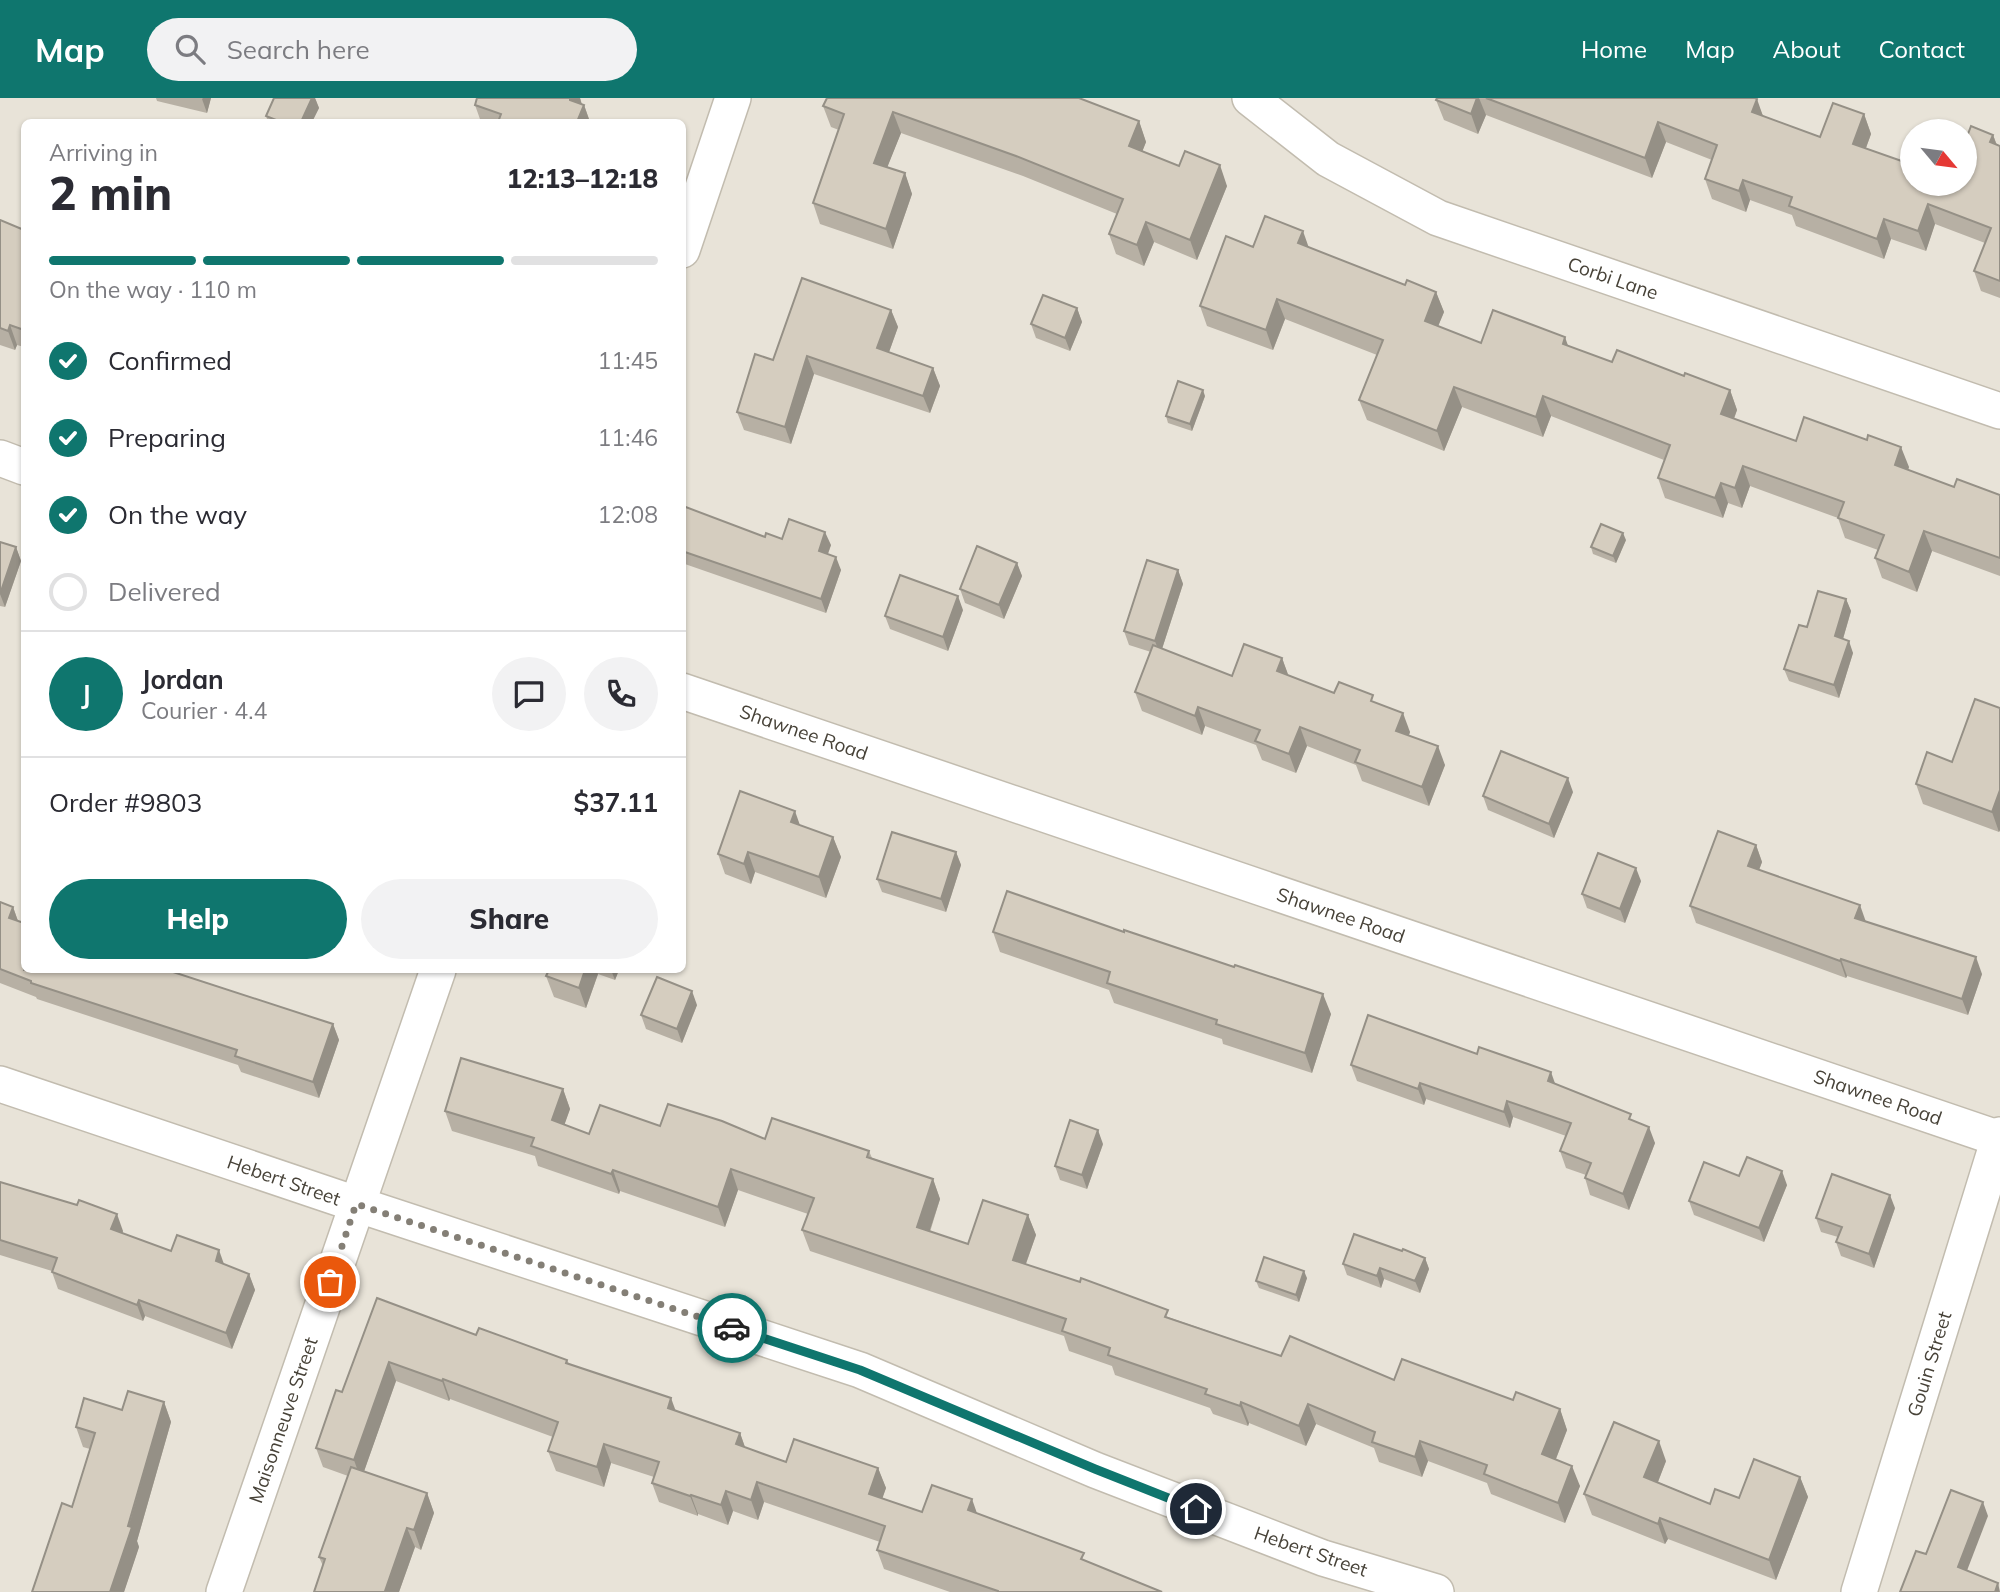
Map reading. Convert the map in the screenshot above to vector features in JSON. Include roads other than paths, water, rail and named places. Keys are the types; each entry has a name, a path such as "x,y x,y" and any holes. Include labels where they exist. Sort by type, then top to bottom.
{"street":[{"path":"686,238 733,98"},
{"name":"Corbi Lane","path":"1250,98 1328,159 1438,218 2000,411"},
{"path":"0,458 21,466"},
{"name":"Shawnee Road","path":"686,692 2000,1138"},
{"name":"Maisonneuve Street","path":"224,1592 437,973"},
{"name":"Hebert Street","path":"0,1084 860,1370 1095,1469 1322,1558 1436,1592"},
{"name":"Gouin Street","path":"1858,1592 2000,1138"}]}
